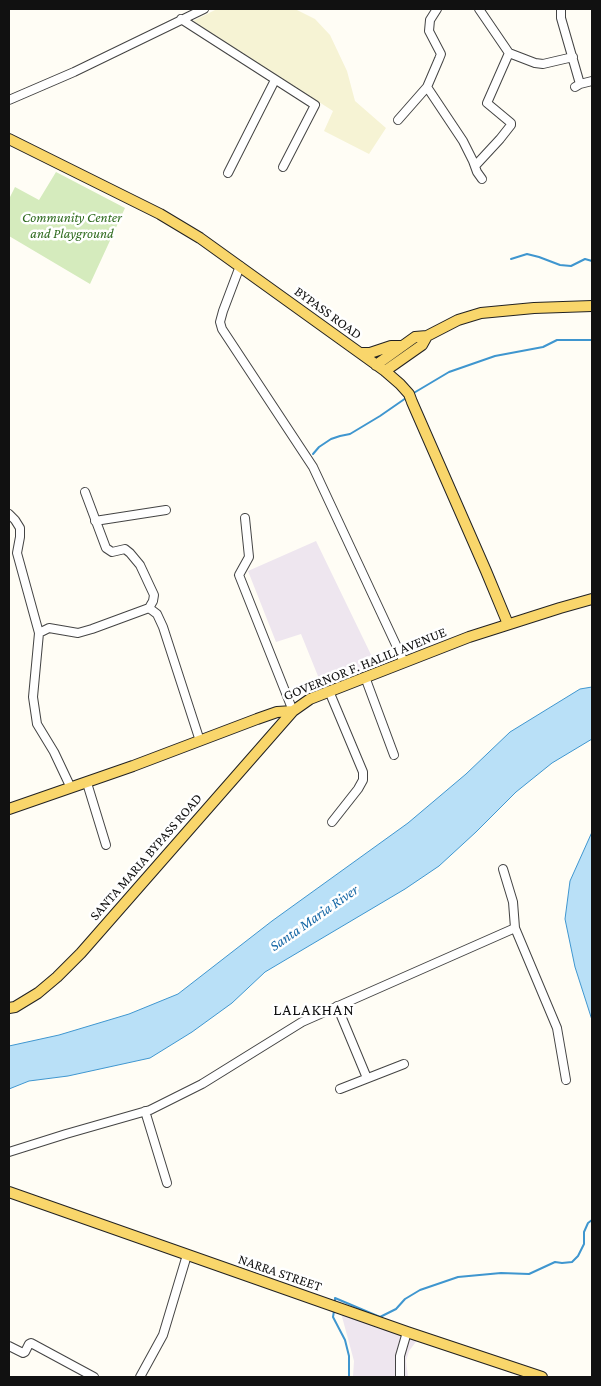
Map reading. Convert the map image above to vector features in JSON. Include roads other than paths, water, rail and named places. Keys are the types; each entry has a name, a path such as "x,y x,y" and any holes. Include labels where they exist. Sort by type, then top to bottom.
{"main road":[{"name":"BYPASS ROAD","path":"9,139 160,214 200,238 385,371 411,398 508,624"},
{"path":"376,364 415,337 427,336 458,320 481,313 534,308 592,306"},
{"path":"385,371 422,345 427,336"},
{"path":"360,353 370,353 391,346 403,345"},
{"name":"GOVERNOR F. HALILI AVENUE","path":"9,809 277,712 293,711 310,699 329,691 469,637 592,599"},
{"name":"SANTA MARIA BYPASS ROAD","path":"9,1008 16,1007 38,993 58,977 81,953 293,711"},
{"name":"NARRA STREET","path":"9,1192 407,1332 542,1377"}],"street":[{"path":"9,100 74,72 204,9"},
{"path":"398,120 427,88 441,54 429,31 430,20 437,9"},
{"path":"479,9 509,53 535,63 543,64 573,57"},
{"path":"561,9 561,18 573,57 578,86 592,81"},
{"path":"181,19 315,105 284,167"},
{"path":"475,166 511,125 488,103 509,53"},
{"path":"228,173 275,80"},
{"path":"427,88 463,141 482,179"},
{"path":"240,266 223,310 220,322 222,329 313,467 404,662"},
{"path":"39,633 49,628 82,632 149,608 153,601 154,595 140,565 130,553 125,550 112,552 106,548 85,492"},
{"path":"96,522 166,510"},
{"path":"9,514 20,528 17,553 39,633 33,697 37,724 54,752 71,788"},
{"path":"244,518 249,557 239,575 293,711"},
{"path":"149,608 157,614 163,628 200,741"},
{"path":"365,677 394,755"},
{"path":"329,691 363,772 363,780 358,789 332,822"},
{"path":"87,782 106,845"},
{"path":"503,869 513,902 515,928 557,1028 566,1080"},
{"path":"9,1152 145,1111 202,1084 302,1022 515,928"},
{"path":"337,1006 367,1078"},
{"path":"340,1089 404,1064"},
{"path":"145,1111 167,1183"},
{"path":"140,1377 164,1335 187,1255"},
{"path":"400,1377 400,1356 407,1332"},
{"path":"9,1346 23,1353 31,1343 94,1377"}],"water":[{"name":"Santa Maria River","path":"592,687 592,739 552,763 516,792 439,866 405,889 265,972 232,1003 192,1032 150,1058 68,1076 29,1081 9,1089 9,1046 59,1035 129,1014 178,994 272,921 408,823 466,774 510,732 580,689"},
{"path":"592,832 592,1020 575,967 565,919 570,881"}],"waterway":[{"path":"511,259 527,254 560,265 571,266 585,259 592,261"},
{"path":"412,394 449,372 495,356 543,347 557,340 592,340"},
{"path":"313,454 319,447 331,439 350,434 406,398"},
{"path":"335,1303 335,1298 380,1317 396,1309 405,1299 420,1290 458,1277 501,1273 529,1274 555,1262 572,1262 578,1256 584,1244 584,1232 588,1223 592,1220"},
{"path":"334,1311 333,1317 345,1340 349,1356 349,1377"}],"district":[{"name":"LALAKHAN","path":"314,1010"}],"park label":[{"name":"Community Center and Playground","path":"72,226"}]}
